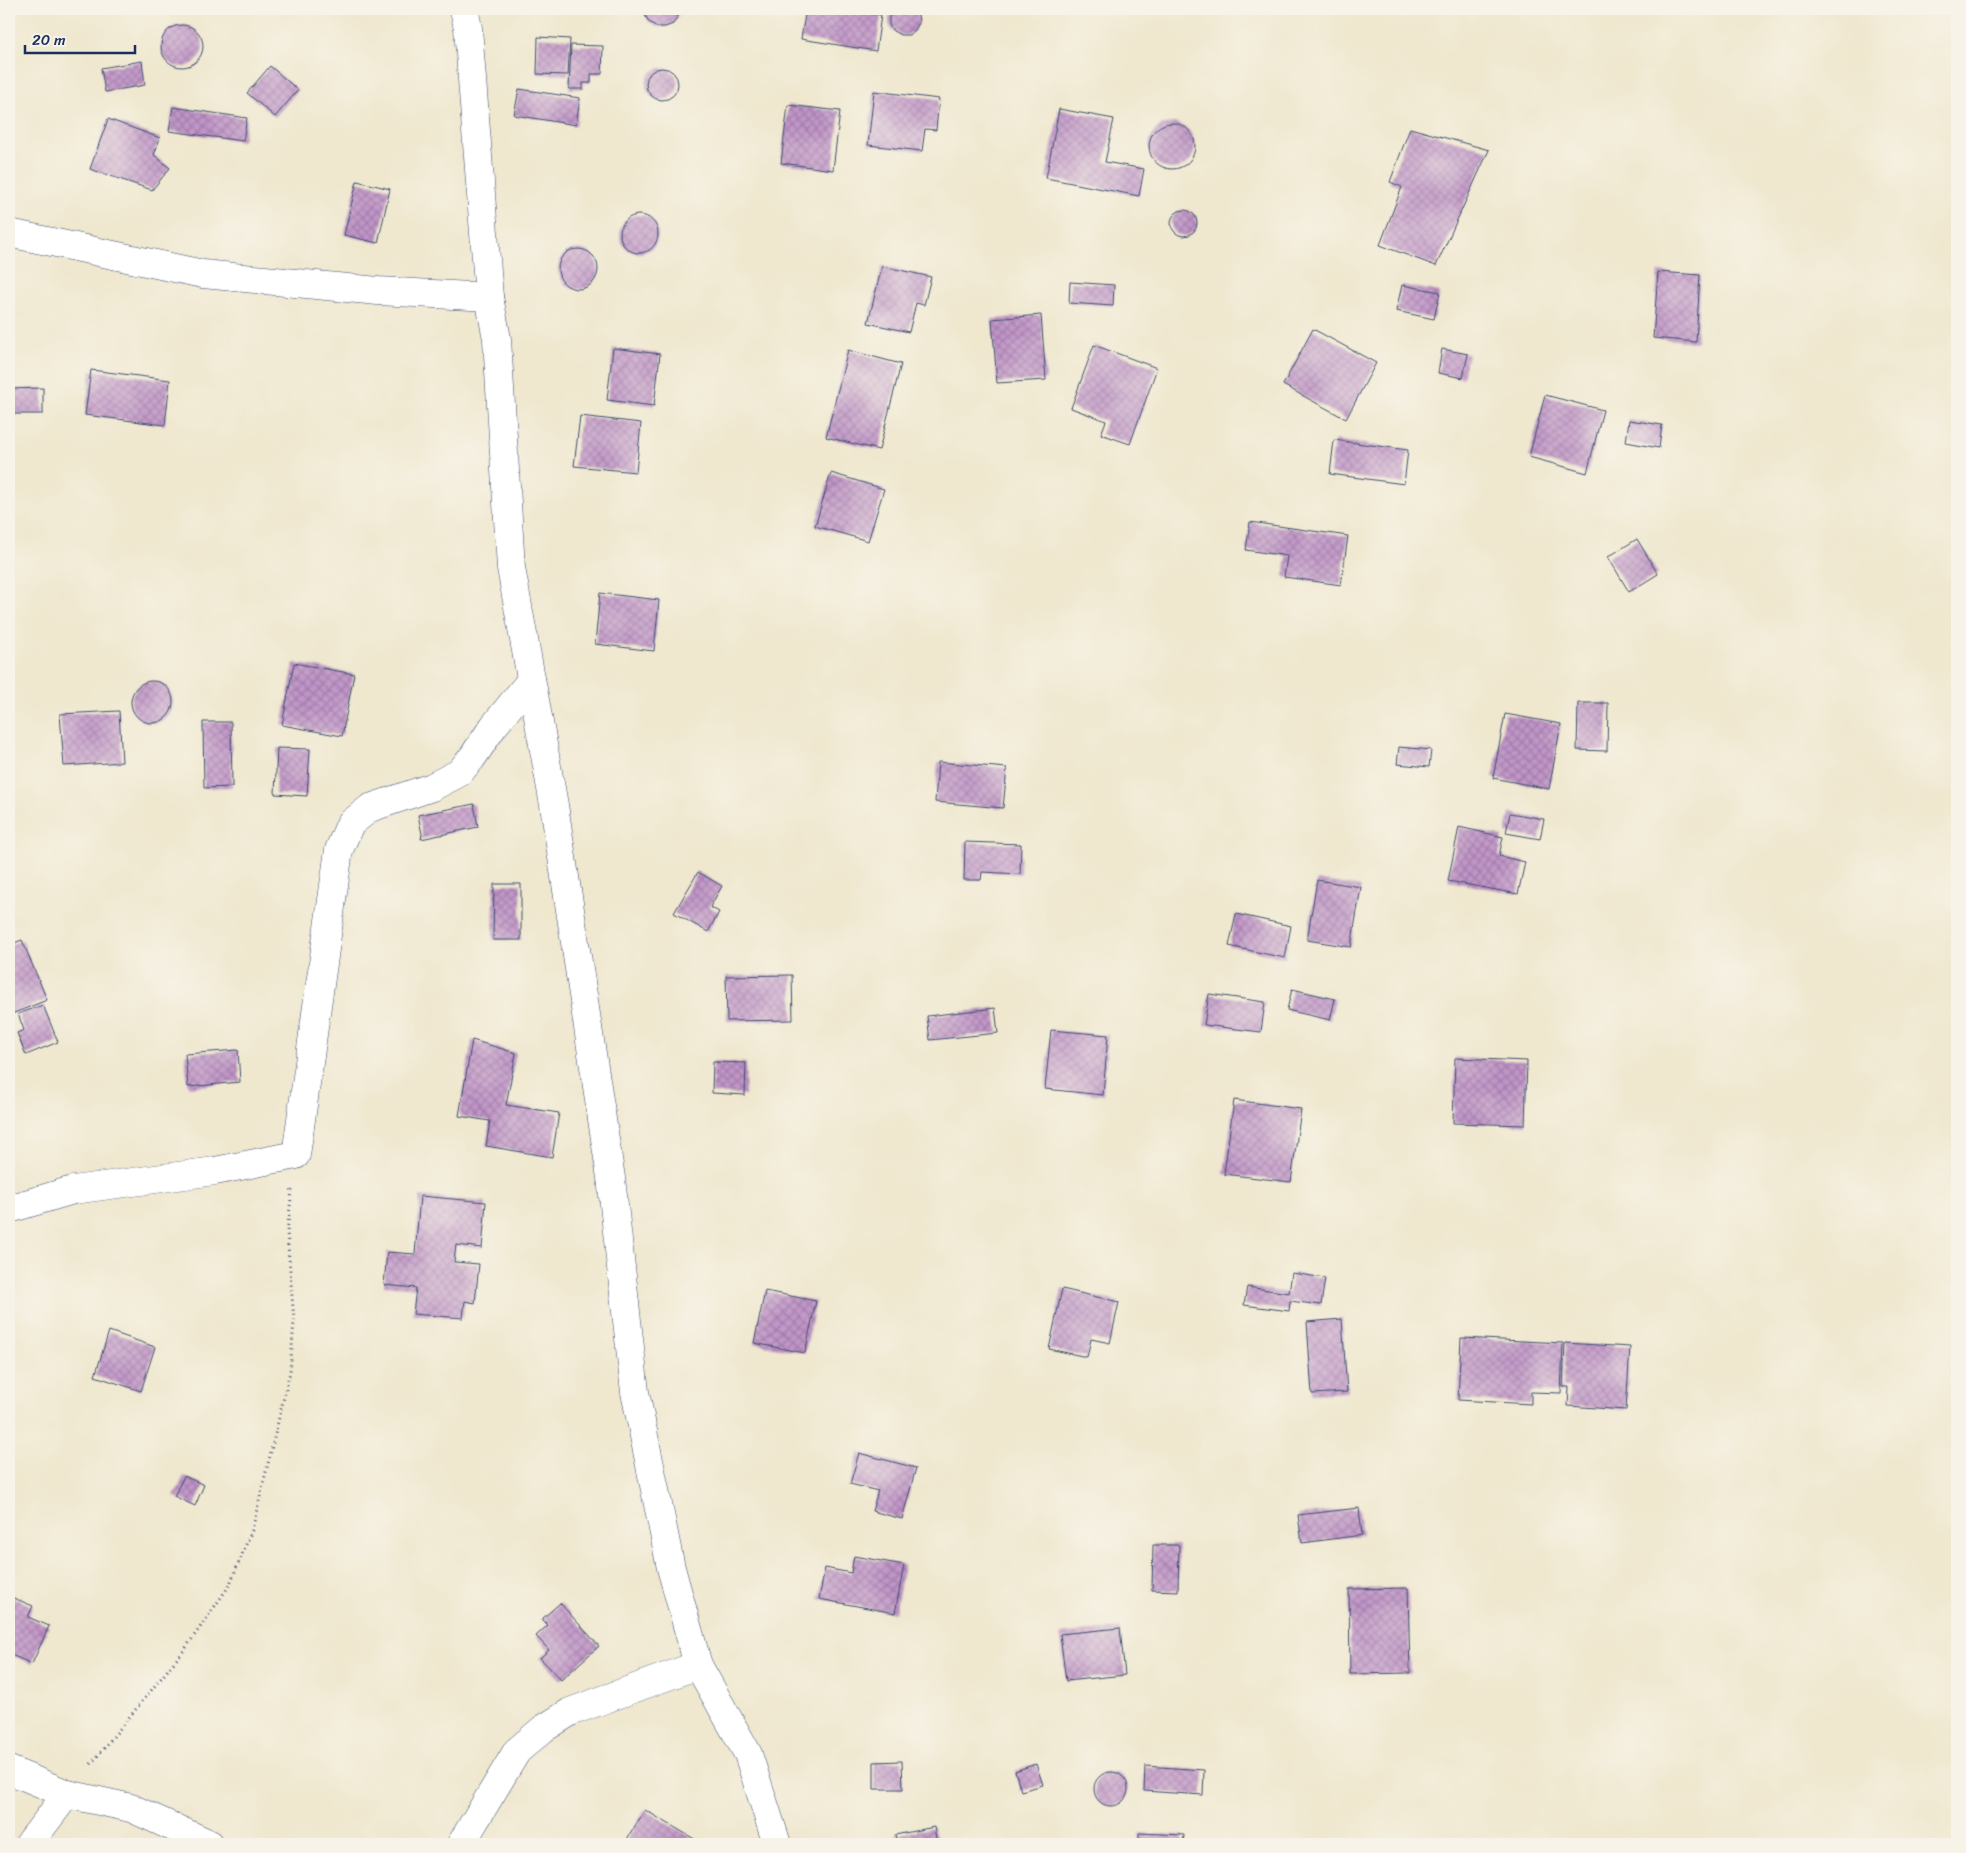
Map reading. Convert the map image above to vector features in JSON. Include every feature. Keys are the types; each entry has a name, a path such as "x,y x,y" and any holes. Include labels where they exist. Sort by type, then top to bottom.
{"street":[{"path":"464,9 468,28 489,297 497,339 511,568 554,805 611,1178 635,1392 671,1568 698,1665 748,1754 777,1844"},
{"path":"9,233 203,274 378,291 489,297"},
{"path":"9,1209 73,1190 215,1171 296,1155 339,850 350,824 370,808 432,787 459,773 531,680"},
{"path":"461,1844 517,1751 543,1729 570,1712 698,1665"},
{"path":"9,1770 66,1794 131,1808 210,1844"},
{"path":"29,1844 66,1794"}],"path":[{"path":"66,1794 185,1649 229,1586 252,1530 290,1372 294,1320 287,1232 296,1155"}],"building":[{"path":"645,9 678,9 678,16 673,24 657,27 649,22 645,15"},
{"path":"806,9 844,9 881,15 876,51 801,39"},
{"path":"892,9 914,9 918,15 919,23 915,30 909,35 901,35 893,31 889,25"},
{"path":"186,25 194,28 200,34 203,46 200,58 194,64 178,67 170,64 164,58 161,42 164,34 170,28"},
{"path":"538,37 570,39 568,75 537,74"},
{"path":"571,45 603,46 602,74 591,74 591,83 583,83 583,89 569,89"},
{"path":"142,61 145,85 105,92 101,68"},
{"path":"270,66 298,90 275,117 247,93"},
{"path":"662,68 668,69 673,73 677,78 677,90 673,95 668,99 662,100 656,99 651,95 647,90 646,84 647,78 651,73 656,69"},
{"path":"519,89 580,98 576,125 514,115"},
{"path":"874,91 939,99 936,130 925,129 922,151 868,145"},
{"path":"788,105 840,111 833,170 781,163"},
{"path":"173,107 247,118 243,141 169,131"},
{"path":"1059,109 1114,119 1105,162 1144,169 1139,196 1046,178"},
{"path":"108,119 160,138 154,155 170,168 152,190 90,169"},
{"path":"1172,123 1185,127 1191,133 1195,146 1191,159 1185,165 1172,169 1159,165 1153,159 1149,146 1153,133 1159,127"},
{"path":"1410,128 1489,150 1436,266 1380,245 1402,187 1390,182"},
{"path":"357,181 390,189 378,243 344,235"},
{"path":"1184,210 1194,213 1197,223 1194,233 1184,236 1174,233 1171,223 1174,213"},
{"path":"639,215 652,221 658,234 652,247 639,253 626,247 620,234 626,221"},
{"path":"582,249 589,252 595,258 598,269 597,277 589,286 582,289 574,289 567,286 559,277 558,265 561,258 570,250"},
{"path":"882,266 931,277 924,305 916,303 909,332 868,323"},
{"path":"1658,272 1700,275 1696,342 1653,338"},
{"path":"1070,282 1114,285 1113,306 1069,303"},
{"path":"1402,285 1440,292 1434,319 1396,311"},
{"path":"1041,315 1046,380 997,383 992,319"},
{"path":"1313,329 1376,363 1346,419 1283,385"},
{"path":"1094,345 1157,368 1130,444 1101,434 1106,421 1071,408"},
{"path":"613,348 660,354 654,406 607,400"},
{"path":"1442,349 1468,354 1463,378 1438,373"},
{"path":"848,350 901,364 879,450 826,437"},
{"path":"91,370 170,380 165,425 85,415"},
{"path":"43,388 43,414 9,414 9,389"},
{"path":"1545,395 1603,410 1587,473 1529,457"},
{"path":"580,416 641,423 636,472 574,466"},
{"path":"1629,420 1662,425 1659,448 1626,442"},
{"path":"1334,440 1408,450 1404,484 1330,474"},
{"path":"831,473 884,489 868,541 815,526"},
{"path":"1250,522 1348,536 1341,585 1284,577 1287,556 1246,550"},
{"path":"1637,539 1658,574 1629,592 1608,557"},
{"path":"600,593 659,600 654,651 595,644"},
{"path":"294,663 354,674 342,736 282,725"},
{"path":"152,681 167,687 173,702 167,717 152,723 137,717 131,702 137,687"},
{"path":"1578,703 1608,703 1607,751 1577,750"},
{"path":"119,711 122,762 64,766 60,714"},
{"path":"1505,714 1561,724 1549,789 1493,778"},
{"path":"203,722 231,722 232,787 204,788"},
{"path":"1399,747 1431,750 1429,767 1397,764"},
{"path":"277,748 310,749 307,796 275,794"},
{"path":"938,762 1007,768 1003,808 935,802"},
{"path":"474,804 478,827 421,839 422,834 418,815"},
{"path":"1510,813 1544,819 1540,839 1506,833"},
{"path":"1459,827 1503,837 1499,856 1525,862 1518,894 1448,881"},
{"path":"965,842 1021,844 1020,874 982,872 981,880 964,880"},
{"path":"698,872 722,886 710,907 719,912 708,932 674,913"},
{"path":"1317,880 1361,887 1351,947 1307,940"},
{"path":"494,884 521,884 521,940 493,940"},
{"path":"1236,914 1291,926 1285,958 1229,946"},
{"path":"22,940 47,1000 9,1015 9,945"},
{"path":"792,975 793,1020 727,1021 726,976"},
{"path":"1292,989 1335,999 1330,1020 1287,1010"},
{"path":"1209,994 1265,1002 1261,1032 1204,1025"},
{"path":"43,1005 58,1042 26,1055 17,1033 24,1030 18,1014"},
{"path":"995,1008 998,1033 930,1040 927,1016"},
{"path":"1051,1030 1108,1035 1103,1095 1045,1089"},
{"path":"472,1040 516,1053 506,1105 559,1113 552,1157 486,1146 490,1121 459,1116"},
{"path":"238,1050 240,1082 188,1087 185,1054"},
{"path":"1455,1058 1527,1061 1525,1125 1453,1123"},
{"path":"713,1062 746,1063 745,1095 712,1093"},
{"path":"1234,1100 1301,1109 1291,1182 1224,1174"},
{"path":"420,1196 486,1202 482,1248 456,1245 454,1262 479,1264 475,1303 465,1301 463,1318 413,1314 416,1288 384,1285 387,1252 415,1254"},
{"path":"1292,1273 1325,1278 1321,1305 1290,1301 1289,1311 1244,1305 1247,1287 1289,1293"},
{"path":"1062,1289 1119,1302 1110,1343 1091,1339 1087,1357 1049,1349"},
{"path":"765,1291 816,1301 805,1353 754,1343"},
{"path":"1342,1319 1347,1392 1312,1394 1307,1322"},
{"path":"109,1331 155,1347 141,1391 95,1376"},
{"path":"1461,1338 1563,1343 1561,1393 1531,1392 1531,1404 1458,1400"},
{"path":"1565,1343 1630,1347 1626,1410 1568,1406 1569,1387 1563,1387"},
{"path":"859,1453 916,1468 902,1519 872,1511 878,1491 850,1484"},
{"path":"184,1476 204,1485 195,1506 174,1496"},
{"path":"1359,1508 1362,1535 1302,1543 1298,1515"},
{"path":"1153,1545 1179,1545 1178,1591 1152,1590"},
{"path":"854,1556 904,1565 895,1613 819,1599 825,1568 851,1573"},
{"path":"1408,1588 1410,1673 1350,1674 1349,1589"},
{"path":"9,1596 33,1606 28,1617 49,1626 32,1664 9,1654"},
{"path":"560,1603 599,1646 561,1680 540,1658 549,1650 536,1636 548,1625 542,1619"},
{"path":"1120,1628 1125,1675 1066,1681 1060,1634"},
{"path":"902,1761 903,1789 874,1789 874,1762"},
{"path":"1036,1764 1043,1785 1021,1791 1015,1771"},
{"path":"1145,1766 1204,1770 1203,1795 1144,1791"},
{"path":"1111,1772 1123,1777 1128,1789 1123,1801 1111,1806 1099,1801 1094,1789 1099,1777"},
{"path":"645,1810 703,1844 624,1844"},
{"path":"934,1827 937,1844 897,1844 895,1835"},
{"path":"1139,1833 1184,1835 1183,1844 1139,1844"},
{"path":"537,1838 546,1844 532,1844"}]}
